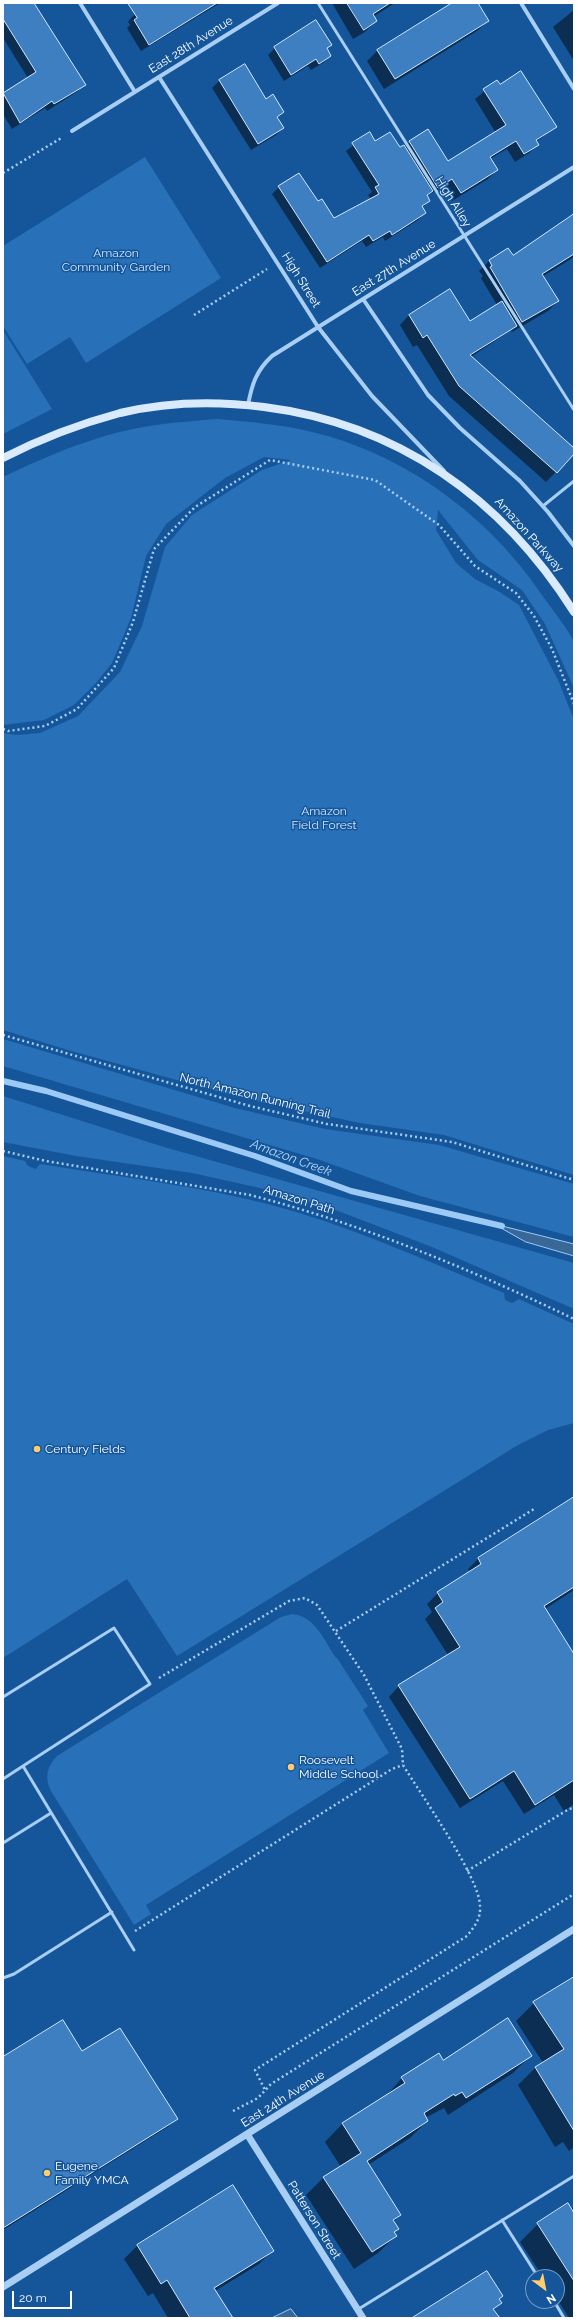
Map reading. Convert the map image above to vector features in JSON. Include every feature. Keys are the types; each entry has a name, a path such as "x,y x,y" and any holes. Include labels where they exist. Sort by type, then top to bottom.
{"main road":[{"name":"Amazon Parkway","path":"3,458 70,429 121,413 167,405 215,403 248,405 290,410 348,425 375,435 402,448 449,476 485,504 524,544 556,584 574,612"}],"street":[{"path":"80,3 135,92"},
{"name":"East 28th Avenue","path":"72,131 278,3"},
{"path":"521,3 574,88"},
{"name":"High Street","path":"160,77 318,327 372,396 449,476"},
{"name":"East 27th Avenue","path":"248,405 253,381 261,366 272,356 574,167"},
{"path":"363,299 428,395 460,428 520,481 543,506 574,546"},
{"name":"East 24th Avenue","path":"3,2287 574,1929"},
{"name":"Patterson Street","path":"247,2134 362,2318"}],"lane":[{"name":"High Alley","path":"318,3 574,410"},
{"path":"543,506 574,481"},
{"path":"3,1697 114,1628 150,1684 3,1779"},
{"path":"23,1766 134,1950"},
{"path":"3,1842 51,1813"},
{"path":"3,1978 14,1974 112,1912"},
{"path":"357,2310 574,2176"},
{"path":"502,2220 533,2269"},
{"path":"559,2309 564,2318"}],"path":[{"path":"3,173 72,131"},
{"path":"194,314 278,262"},
{"path":"3,729 8,731 45,726 77,709 114,668 133,622 154,549 195,507 270,460 375,480 439,524 476,566 516,593 534,616 552,649 574,704"},
{"name":"North Amazon Running Trail","path":"3,1035 250,1106 327,1124 452,1142 574,1180"},
{"name":"Amazon Path","path":"3,1151 46,1161 243,1193 280,1202 415,1250 574,1319"},
{"path":"336,1631 534,1509"},
{"path":"150,1684 289,1601 305,1598 317,1605 336,1631 364,1675 402,1748 403,1765 467,1871 479,1896 480,1907 477,1923 467,1936 255,2070 265,2090"},
{"path":"126,1936 392,1769 403,1765"},
{"path":"467,1871 569,1809 574,1808"},
{"path":"233,2111 258,2098 271,2084 574,1894"}],"green space":[{"name":"Amazon Community Garden","path":"145,157 221,278 86,363 70,337 27,364 3,326 3,246"},
{"path":"3,330 52,409 3,434"},
{"name":"Amazon Field Forest","path":"217,419 277,425 312,432 346,442 380,456 412,473 442,492 471,515 497,540 521,567 560,619 574,642 574,688 545,624 522,590 478,560 438,510 436,530 456,563 475,579 498,591 519,605 559,682 574,720 574,1175 444,1135 360,1123 238,1097 68,1050 3,1030 3,733 17,735 40,733 78,716 120,672 142,626 165,547 192,515 262,470 291,460 264,457 225,478 166,524 146,556 131,618 112,663 96,683 74,705 44,720 3,725 3,477 59,452 97,438 136,428"},
{"path":"3,1039 235,1108 325,1129 439,1145 574,1184 574,1237 420,1196 317,1159 3,1066"},
{"path":"3,1096 164,1147 574,1263 574,1309 432,1247 333,1209 269,1190 192,1173 76,1156 3,1142"},
{"path":"3,1156 25,1161 28,1166 36,1169 40,1164 169,1184 265,1203 296,1212 322,1220 401,1250 504,1293 505,1300 512,1303 519,1299 574,1324 574,1423 548,1430 518,1445 177,1656 127,1579 3,1658"},
{"path":"292,1614 307,1619 323,1637 368,1706 363,1710 389,1753 146,1905 151,1914 134,1925 51,1791 47,1777 51,1764 57,1756 281,1617"}],"shaded area":[{"path":"494,1224 574,1244 574,1256 526,1242"},
{"path":"291,2309 298,2318 272,2318"}],"building":[{"path":"3,3 34,3 86,85 54,104 52,101 20,123 3,93 36,72 3,19"},
{"path":"128,3 217,3 149,45 134,20 137,18"},
{"path":"347,3 390,3 373,14 377,21 364,30"},
{"path":"452,3 478,3 489,21 395,79 377,50"},
{"path":"316,20 332,45 327,48 331,56 319,64 316,59 291,75 274,47"},
{"path":"245,64 266,99 273,94 284,112 277,117 284,128 258,144 219,80"},
{"path":"521,71 557,127 536,140 539,145 524,154 516,141 490,157 498,170 461,193 452,179 438,188 409,141 428,129 448,161 506,125 483,89 497,80 500,84"},
{"path":"370,132 375,141 390,132 400,147 404,145 433,191 427,195 430,201 422,206 426,213 392,235 390,231 373,241 369,235 327,262 278,186 299,173 318,201 322,199 334,218 379,194 375,187 379,185 352,143"},
{"path":"574,214 574,254 542,274 559,301 522,322 490,267 492,266 489,260 508,248 513,255"},
{"path":"450,289 470,321 502,301 517,326 470,355 574,448 574,454 557,473 459,386 427,335 423,338 409,315"},
{"path":"574,1497 574,1587 544,1606 574,1654 574,1780 535,1805 514,1771 470,1799 398,1685 460,1647 435,1608 443,1602 437,1592 481,1564 478,1558"},
{"path":"574,1977 574,2131 535,2067 564,2049 533,2002"},
{"path":"508,2018 532,2056 466,2098 462,2092 455,2096 454,2094 424,2113 428,2121 367,2161 401,2215 393,2220 399,2229 394,2232 397,2236 372,2252 323,2177 361,2153 342,2123 405,2083 401,2077 439,2053 443,2060"},
{"name":"Eugene Family YMCA","path":"63,2020 82,2051 120,2028 178,2119 3,2228 3,2057"},
{"path":"233,2185 274,2251 214,2288 233,2318 190,2318 167,2280 161,2284 137,2245"},
{"path":"568,2203 574,2213 574,2281 537,2223"},
{"path":"487,2271 503,2296 499,2299 502,2303 493,2309 500,2318 412,2318"}],"waterway":[{"name":"Amazon Creek","path":"3,1081 46,1091 255,1156 351,1191 502,1226"}],"place":[{"name":"Century Fields","path":"37,1449"},
{"name":"Roosevelt Middle School","path":"291,1767"},
{"name":"Eugene Family YMCA","path":"47,2173"}]}
